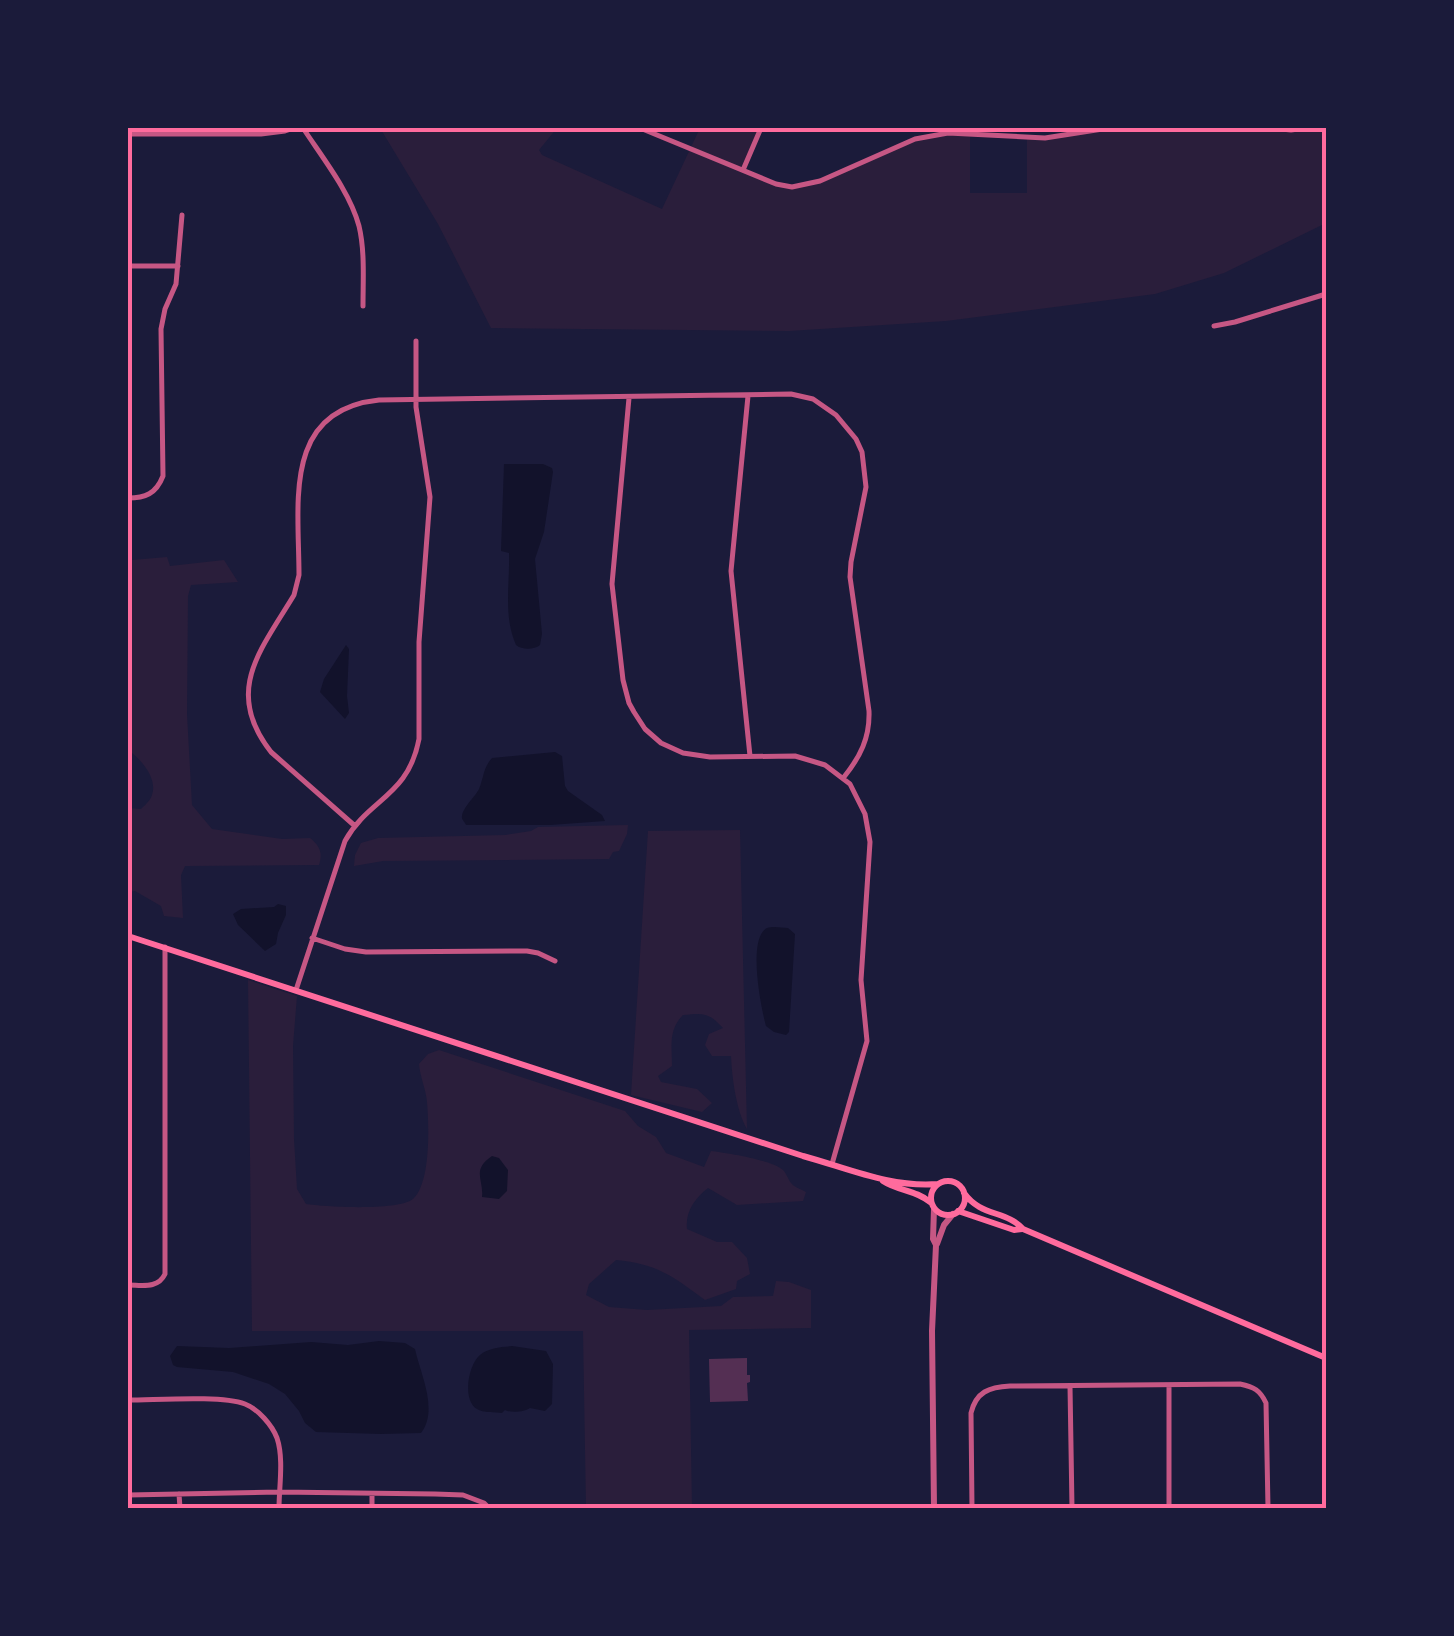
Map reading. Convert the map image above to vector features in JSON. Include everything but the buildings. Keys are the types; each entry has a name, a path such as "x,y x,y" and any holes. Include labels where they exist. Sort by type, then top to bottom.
{"main road":[{"path":"128,936 882,1180 918,1186 953,1182 980,1209 1326,1358"},
{"path":"882,1180 916,1193 944,1215 956,1213 1014,1230 1023,1229"},
{"path":"933,1206 931,1193 938,1184"},
{"path":"956,1213 964,1204 964,1193"}],"street":[{"path":"128,134 273,133 294,128"},
{"path":"304,128 356,217 362,242 363,306"},
{"path":"640,128 776,184 792,186 820,181 915,139 948,133 1045,138 1109,128"},
{"path":"743,170 761,128"},
{"path":"1272,128 1305,128"},
{"path":"128,498 147,496 160,486 163,476 161,329 176,284 182,215"},
{"path":"128,266 178,266"},
{"path":"1214,326 1326,294"},
{"path":"296,990 340,851 355,826 404,778 419,739 418,642 430,497 416,400 416,341"},
{"path":"355,826 271,752 250,712 248,684 255,658 297,586 303,455 324,422 367,401 790,394 812,399 836,415 848,426 862,452 866,487 850,577 869,727 858,757 844,777"},
{"path":"748,396 731,572 750,756"},
{"path":"629,398 612,576 628,703 645,729 672,748 695,755 805,758 844,777 863,806 870,833 861,980 867,1041 832,1164"},
{"path":"312,938 354,951 527,951 555,961"},
{"path":"128,1286 154,1284 165,1274 165,947"},
{"path":"933,1206 936,1245"},
{"path":"934,1508 932,1331 936,1245 944,1225 956,1213"},
{"path":"972,1508 971,1413 973,1403 984,1391 1010,1386 1240,1384 1254,1387 1266,1403 1268,1508"},
{"path":"1070,1386 1072,1508"},
{"path":"1169,1386 1169,1508"},
{"path":"128,1400 233,1401 251,1406 276,1435 280,1450 279,1508"},
{"path":"180,1494 180,1508"},
{"path":"372,1494 372,1508"},
{"path":"128,1495 463,1495 487,1506"}],"shaded area":[{"path":"380,128 557,128 539,150 542,155 662,209 700,128 761,128 744,170 788,186 820,181 921,137 970,134 970,193 1027,193 1027,137 1109,128 1326,128 1326,223 1224,273 1155,294 946,321 789,331 491,328 438,224"},
{"path":"504,464 543,464 553,472 544,532 535,559 542,634 540,645 531,649 516,645 510,622 509,553 501,551"},
{"path":"128,557 167,557 170,566 224,560 238,582 191,585 188,596 187,714 192,805 212,829 282,839 310,838 321,853 319,865 185,866 181,875 183,918 164,916 161,906 135,891 128,892 128,808 141,809 153,789 147,769 128,750"},
{"path":"346,645 349,713 345,719 320,692"},
{"path":"555,752 562,756 568,791 605,821 466,825 464,811 492,758"},
{"path":"628,825 619,851 609,859 383,861 354,866 361,843 378,838 505,835 538,827"},
{"path":"740,830 747,1129 737,1103 731,1056 712,1056 705,1045 709,1034 723,1028 705,1015 683,1015 678,1021 672,1039 672,1066 658,1076 661,1082 697,1089 712,1103 702,1112 631,1095 648,831"},
{"path":"286,906 286,915 276,944 265,951 238,925 233,914 241,909"},
{"path":"775,927 788,928 795,934 786,1035 766,1026 757,974 761,934"},
{"path":"248,980 297,996 294,1139 297,1189 306,1204 378,1207 413,1199 423,1180 428,1139 426,1097 419,1064 428,1054 439,1050 625,1111 638,1126 656,1137 666,1153 704,1167 711,1151 760,1160 783,1170 793,1185 806,1192 803,1201 737,1205 708,1188 695,1201 689,1211 687,1229 717,1242 732,1242 747,1258 750,1274 737,1281 736,1289 705,1300 664,1272 616,1260 589,1284 586,1295 609,1307 647,1310 721,1306 733,1297 773,1296 776,1281 811,1290 811,1328 689,1330 692,1508 586,1508 583,1331 252,1331"},
{"path":"492,1156 499,1158 508,1170 507,1191 499,1199 482,1197 480,1171"},
{"path":"405,1343 415,1349 428,1403 421,1433 316,1432 285,1394 269,1384 233,1372 177,1367 170,1356 177,1346 229,1348"},
{"path":"512,1346 546,1351 553,1364 552,1404 545,1411 530,1408 489,1412 472,1405 468,1382 476,1360 487,1351"}]}
